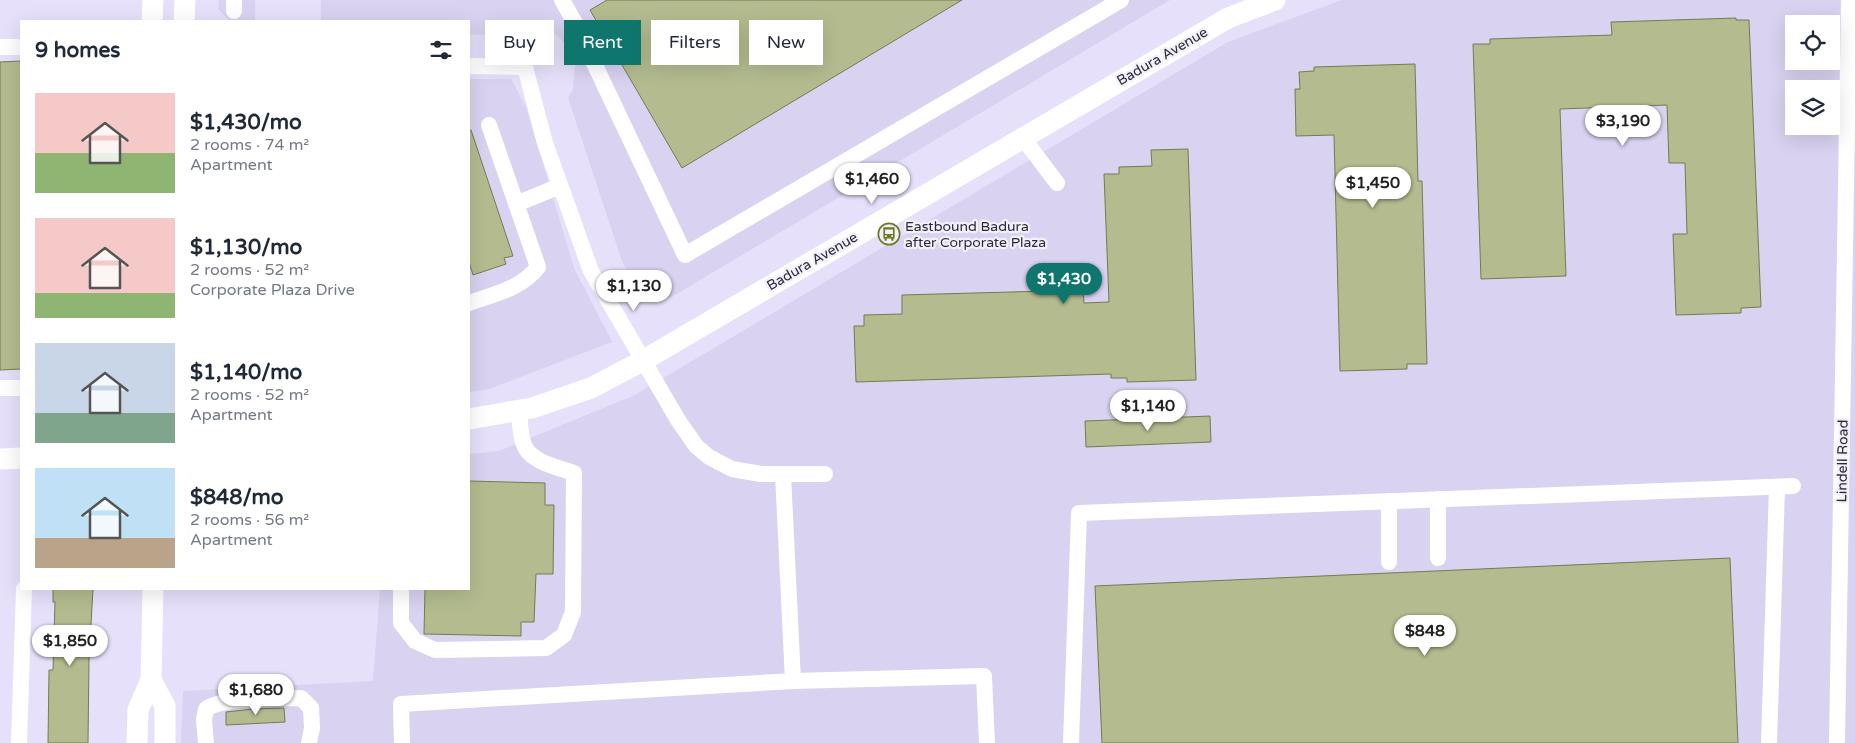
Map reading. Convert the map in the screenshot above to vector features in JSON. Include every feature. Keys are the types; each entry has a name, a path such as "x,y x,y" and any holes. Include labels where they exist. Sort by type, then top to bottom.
{"main road":[{"path":"152,0 152,20"},
{"path":"184,20 185,0"},
{"name":"Badura Avenue","path":"470,420 532,408 591,388 644,360 1228,18 1275,0"},
{"path":"0,459 20,458"},
{"path":"137,743 138,710 151,680 153,590"},
{"path":"151,680 164,706 165,743"}],"street":[{"path":"562,0 575,23 685,255 1121,0"},
{"name":"Lindell Road","path":"1837,743 1849,0"},
{"path":"0,47 20,47"},
{"path":"470,66 525,67 544,143 591,271 678,420 696,446 708,457 732,469 761,474 825,474"},
{"path":"470,302 514,288 530,278 538,267 489,125"},
{"path":"1023,138 1057,183"},
{"path":"516,204 560,186"},
{"path":"0,388 20,388"},
{"path":"401,590 401,622 415,641 435,650 546,648 564,635 573,612 574,473 546,463 530,454 523,443 519,411"},
{"path":"784,474 793,681"},
{"path":"1071,743 1079,513 1785,486 1769,743"},
{"path":"1438,500 1438,558"},
{"path":"1389,501 1389,562"},
{"path":"19,743 24,590"},
{"path":"402,743 401,704 793,681 984,676 986,743"},
{"path":"206,743 204,719 206,709 215,704 258,699 301,698 311,708 312,728 309,743"}],"shaded area":[{"path":"219,0 255,0 255,20 229,20 218,9"},
{"path":"321,0 1170,0 670,298 638,290 622,261 568,98 573,89 575,65 641,65 641,20 564,20 564,43 554,33 554,20 485,20 485,34 470,35 470,20 321,20"},
{"path":"1342,0 1855,0 1855,743 181,743 183,691 373,681 380,590 470,590 470,454 499,451 635,395 1228,42"},
{"path":"470,79 511,79 526,107 574,268 612,342 489,389 470,392"}],"building":[{"path":"607,0 962,0 682,168 622,65 641,65 641,20 596,20 590,10"},
{"path":"1736,18 1736,20 1749,20 1761,307 1741,308 1741,313 1676,315 1673,234 1687,234 1685,163 1669,163 1667,105 1560,109 1566,276 1481,279 1473,44 1490,44 1490,39 1612,35 1611,22"},
{"path":"20,61 20,369 0,370 0,62"},
{"path":"1415,64 1418,181 1422,181 1427,364 1407,364 1407,369 1340,371 1334,135 1296,136 1295,89 1300,89 1299,72 1314,71 1314,67"},
{"path":"470,130 513,256 504,258 506,264 473,275 470,265"},
{"path":"1188,149 1196,380 1127,382 1127,378 1111,378 1111,374 856,382 854,326 864,326 864,315 902,314 902,295 1083,290 1084,303 1109,302 1104,174 1119,174 1119,167 1152,166 1151,150"},
{"path":"1210,416 1211,442 1086,447 1085,421"},
{"path":"470,481 545,483 545,505 554,505 553,574 536,574 534,622 521,622 521,636 424,634 425,590 470,590"},
{"path":"1730,558 1738,743 1102,743 1095,586"},
{"path":"53,590 93,590 89,659 88,743 48,743 49,670 53,670 55,602 53,602"},
{"path":"284,708 285,722 226,725 226,712"}],"place":[{"name":"Eastbound Badura after Corporate Plaza","path":"889,234"}]}
